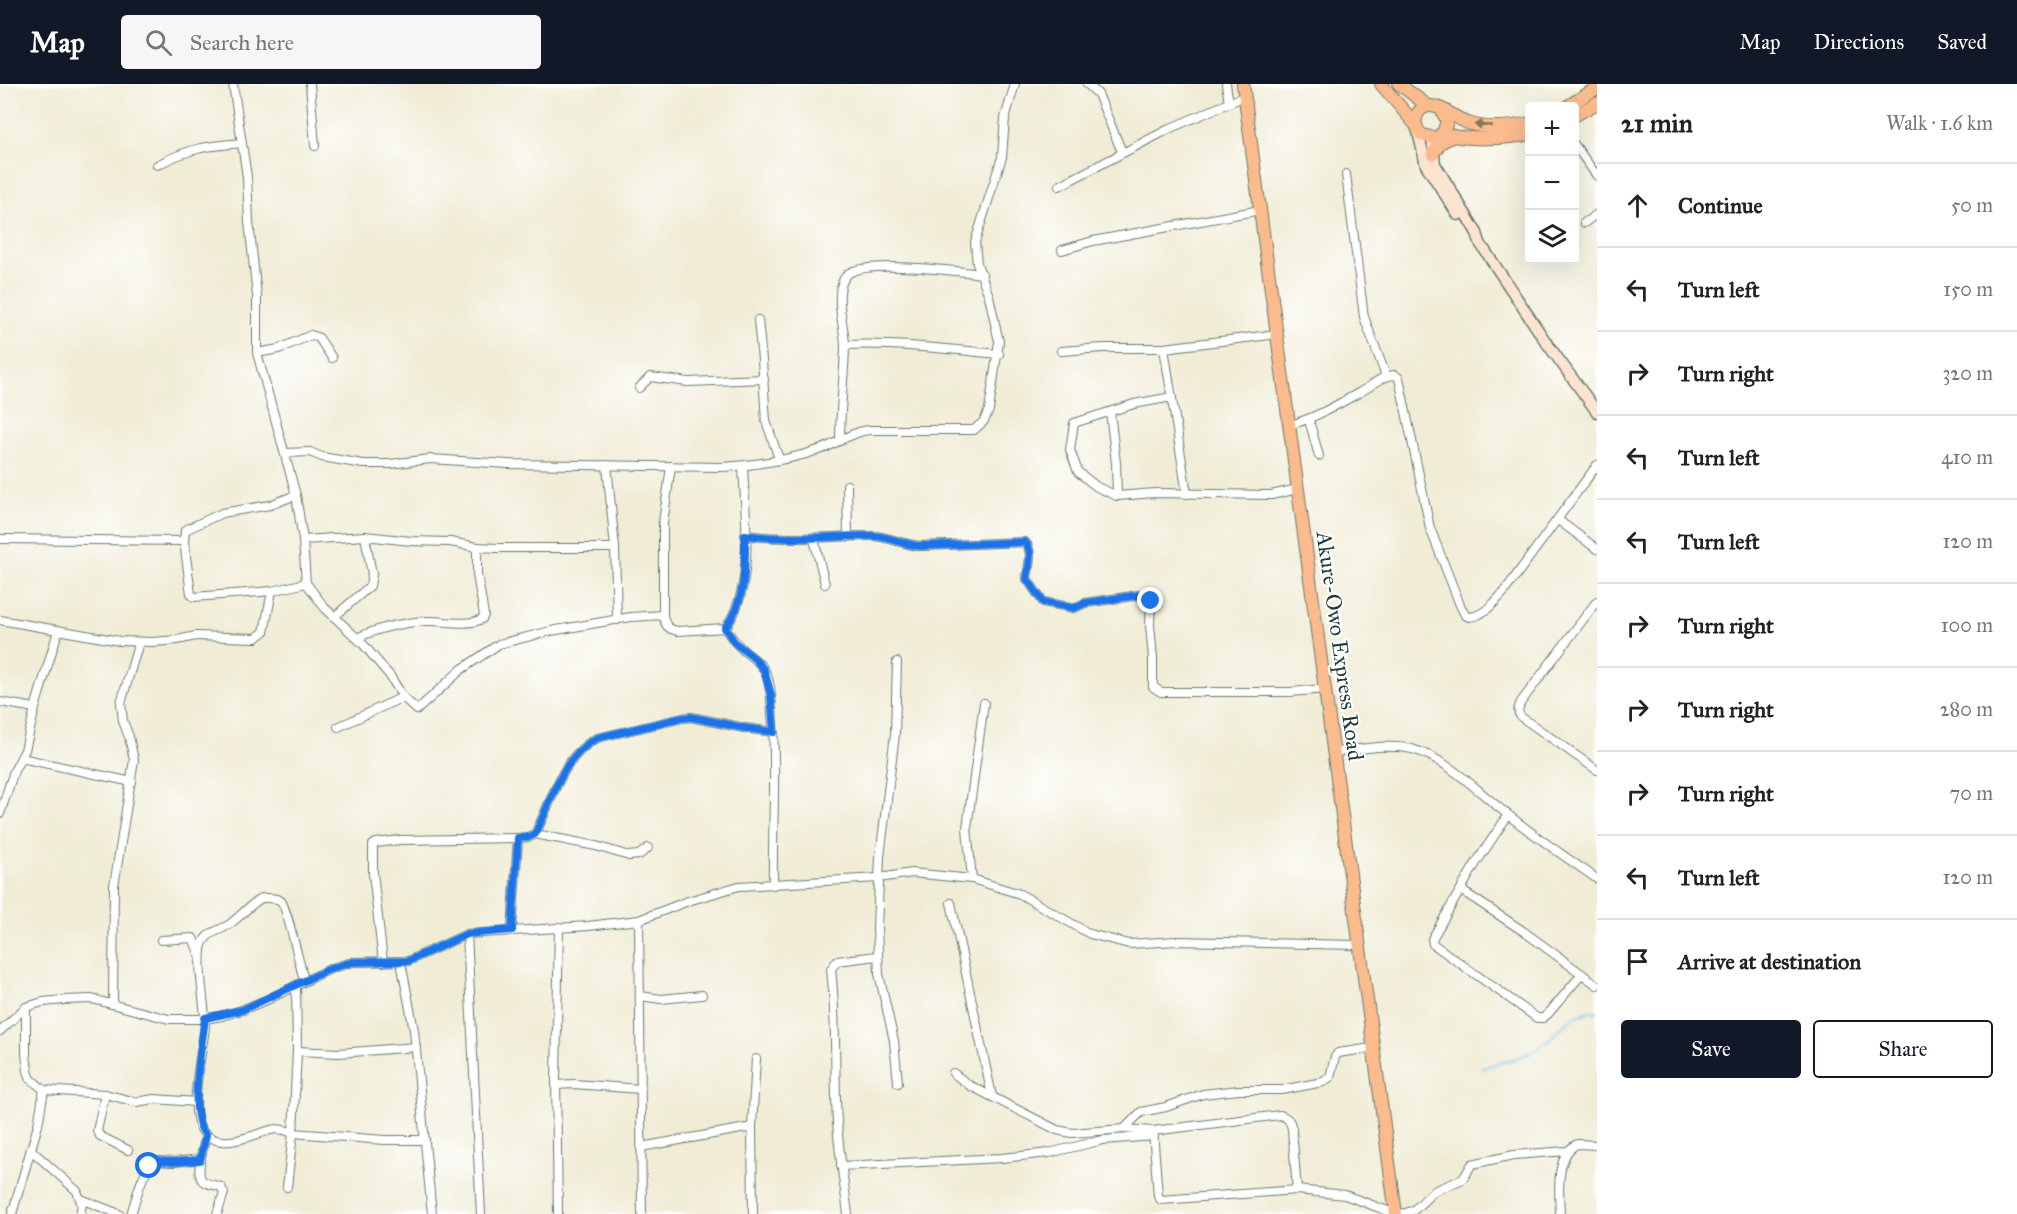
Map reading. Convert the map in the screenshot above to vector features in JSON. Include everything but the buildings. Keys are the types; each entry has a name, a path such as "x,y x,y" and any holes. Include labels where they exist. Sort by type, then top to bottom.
{"main road":[{"path":"1381,84 1426,137 1498,138 1525,135"},
{"path":"1399,84 1428,106 1441,109 1461,121 1478,126 1508,127 1525,124"},
{"path":"1574,102 1597,88"},
{"name":"Akure-Owo Express Road","path":"1244,90 1396,1214"},
{"path":"1579,114 1597,103"},
{"path":"1428,106 1417,115 1422,152 1435,181 1472,237 1480,243"},
{"path":"1432,154 1440,143 1447,121 1441,109"},
{"path":"1432,154 1442,136"},
{"path":"1432,154 1442,178 1477,233 1480,243 1546,342 1597,412"}],"street":[{"path":"233,84 247,177 257,296 257,353 296,495 303,540 306,583 334,617 357,638 390,676 403,697 417,710 462,669 499,644 551,631 663,615"},
{"path":"310,84 315,146"},
{"path":"285,453 310,452 322,457 363,464 390,465 430,459 508,465 743,466 810,453 869,430 974,430 984,421 989,410 999,354 995,320 982,274 976,264 974,253 976,233 1002,157 1005,118 1015,84"},
{"path":"1087,84 1098,94 1122,153"},
{"path":"1226,84 1229,103"},
{"path":"1059,186 1173,127 1229,103 1244,90"},
{"path":"158,165 186,151 207,146 242,143"},
{"path":"1579,150 1597,176"},
{"path":"1346,174 1364,317 1386,376"},
{"path":"1062,250 1093,241 1260,210"},
{"path":"1584,223 1597,214"},
{"path":"840,440 845,345 839,296 842,283 848,273 862,269 906,267 982,274"},
{"path":"758,320 766,421 779,459"},
{"path":"1061,351 1164,348 1278,334"},
{"path":"257,353 279,349 311,335 319,338 332,358"},
{"path":"845,345 924,346 999,354"},
{"path":"1164,348 1186,494"},
{"path":"1290,425 1309,420 1386,376 1395,375 1401,384 1430,528 1465,615 1469,617 1476,617 1492,606 1597,465"},
{"path":"639,388 651,377 688,382 764,379"},
{"path":"1172,397 1134,404 1074,423 1070,450 1078,472 1097,487 1117,496 1155,493 1271,495 1298,489"},
{"path":"1110,412 1117,496"},
{"path":"1309,420 1319,456"},
{"path":"607,465 615,548 617,620"},
{"path":"671,466 663,523 663,615 665,625 670,630 687,631 725,628 733,618 740,601 745,535 743,466"},
{"path":"847,485 848,537"},
{"path":"296,495 270,505 222,513 185,530 188,582 194,597 272,591 306,583"},
{"path":"1558,520 1597,549"},
{"path":"745,535 773,539 879,537 922,546 1025,542 1030,547 1027,579 1043,602 1074,608 1085,603 1146,594 1151,601 1153,687 1158,691 1278,692 1325,689"},
{"path":"303,540 365,536 450,542 477,547 615,548"},
{"path":"334,617 370,585 372,574 365,536"},
{"path":"0,539 184,541"},
{"path":"814,539 825,584"},
{"path":"357,638 374,630 406,624 426,621 470,622 482,619 484,615 477,574 477,547"},
{"path":"0,620 139,642 177,640 196,636 256,638 264,632 272,591"},
{"path":"1596,766 1521,717 1518,708 1597,601"},
{"path":"725,628 735,643 755,659 764,670 771,695 776,774 773,885"},
{"path":"0,814 14,771 29,737 35,708 58,631"},
{"path":"113,1003 114,886 134,760 123,721 121,703 139,642"},
{"path":"897,662 895,734 880,857 877,956 882,992 894,1041 898,1083"},
{"path":"338,727 403,697"},
{"path":"0,702 35,708"},
{"path":"972,879 967,828 984,703"},
{"path":"535,834 560,778 586,744 597,738 691,717 774,732"},
{"path":"1334,752 1391,747 1409,748 1425,753 1449,768 1508,815 1597,879"},
{"path":"21,758 132,782"},
{"path":"1508,815 1476,863 1432,942 1461,965 1540,1018 1548,1014 1582,974"},
{"path":"382,962 373,873 373,845 376,843 400,840 518,838 535,834 596,846 629,856 639,855 648,848"},
{"path":"512,930 518,838"},
{"path":"0,1032 26,1008 43,1002 92,999 169,1018 205,1018 242,1010 332,968 353,962 401,962 418,958 450,940 467,934 639,920 688,901 739,886 879,878 912,873 972,879 1020,894 1090,934 1129,944 1176,941 1358,945"},
{"path":"1462,889 1597,985"},
{"path":"304,980 282,901 278,899 262,898 229,924 207,936 202,945 201,957 205,1018 196,1102 198,1123 206,1135 214,1140 246,1139 271,1130 282,1130 293,1133 385,1140 425,1140"},
{"path":"951,903 992,1096"},
{"path":"639,920 642,1214"},
{"path":"558,1214 556,1085 559,927"},
{"path":"467,934 481,1214"},
{"path":"161,940 193,938 201,957"},
{"path":"848,1214 837,1121 835,1008 831,969 837,961 877,956"},
{"path":"401,962 416,1047 432,1214"},
{"path":"287,1187 293,1133 297,1051 296,985"},
{"path":"640,996 661,999 702,995"},
{"path":"26,1008 28,1071 31,1079 44,1090 105,1094 136,1102 164,1099 196,1102"},
{"path":"297,1051 339,1053 416,1047"},
{"path":"1124,1128 1141,1112 1166,1107 1203,1094 1239,1090 1282,1090 1323,1082 1330,1077 1338,1053 1372,1048"},
{"path":"753,1214 752,1127 756,1059"},
{"path":"953,1073 969,1085 1064,1132 1089,1133 1124,1128 1153,1134"},
{"path":"556,1085 574,1084 640,1089"},
{"path":"12,1214 38,1125 44,1090"},
{"path":"105,1094 97,1131 100,1136 128,1150"},
{"path":"841,1166 1002,1158 1049,1153 1103,1140 1280,1115 1290,1120 1292,1128 1297,1190"},
{"path":"641,1147 752,1127"},
{"path":"1153,1134 1158,1196 1161,1200 1297,1190 1345,1195 1396,1214 1414,1210 1434,1191 1462,1179 1472,1164 1515,1155 1567,1151 1577,1144 1597,1144"},
{"path":"206,1135 200,1160 201,1178 204,1182 221,1187 224,1193 217,1214"},
{"path":"31,1150 77,1191 82,1205 80,1214"},
{"path":"1560,1214 1561,1171 1567,1151"},
{"path":"131,1214 145,1173 155,1161 200,1160"},
{"path":"81,1199 119,1214"}],"waterway":[{"path":"1481,1069 1531,1052 1545,1043 1573,1018 1580,1014 1597,1012"}],"route":[{"path":"149,1166 155,1161 200,1160 206,1135 198,1123 196,1102 205,1018 242,1010 332,968 353,962 408,961 467,934 512,930 518,838 535,834 560,778 586,744 597,738 691,717 774,732 771,695 764,670 755,659 735,643 725,628 733,618 740,601 745,535 773,539 873,536 914,546 1025,542 1030,547 1027,579 1043,602 1074,608 1085,603 1146,594 1151,601"}]}
